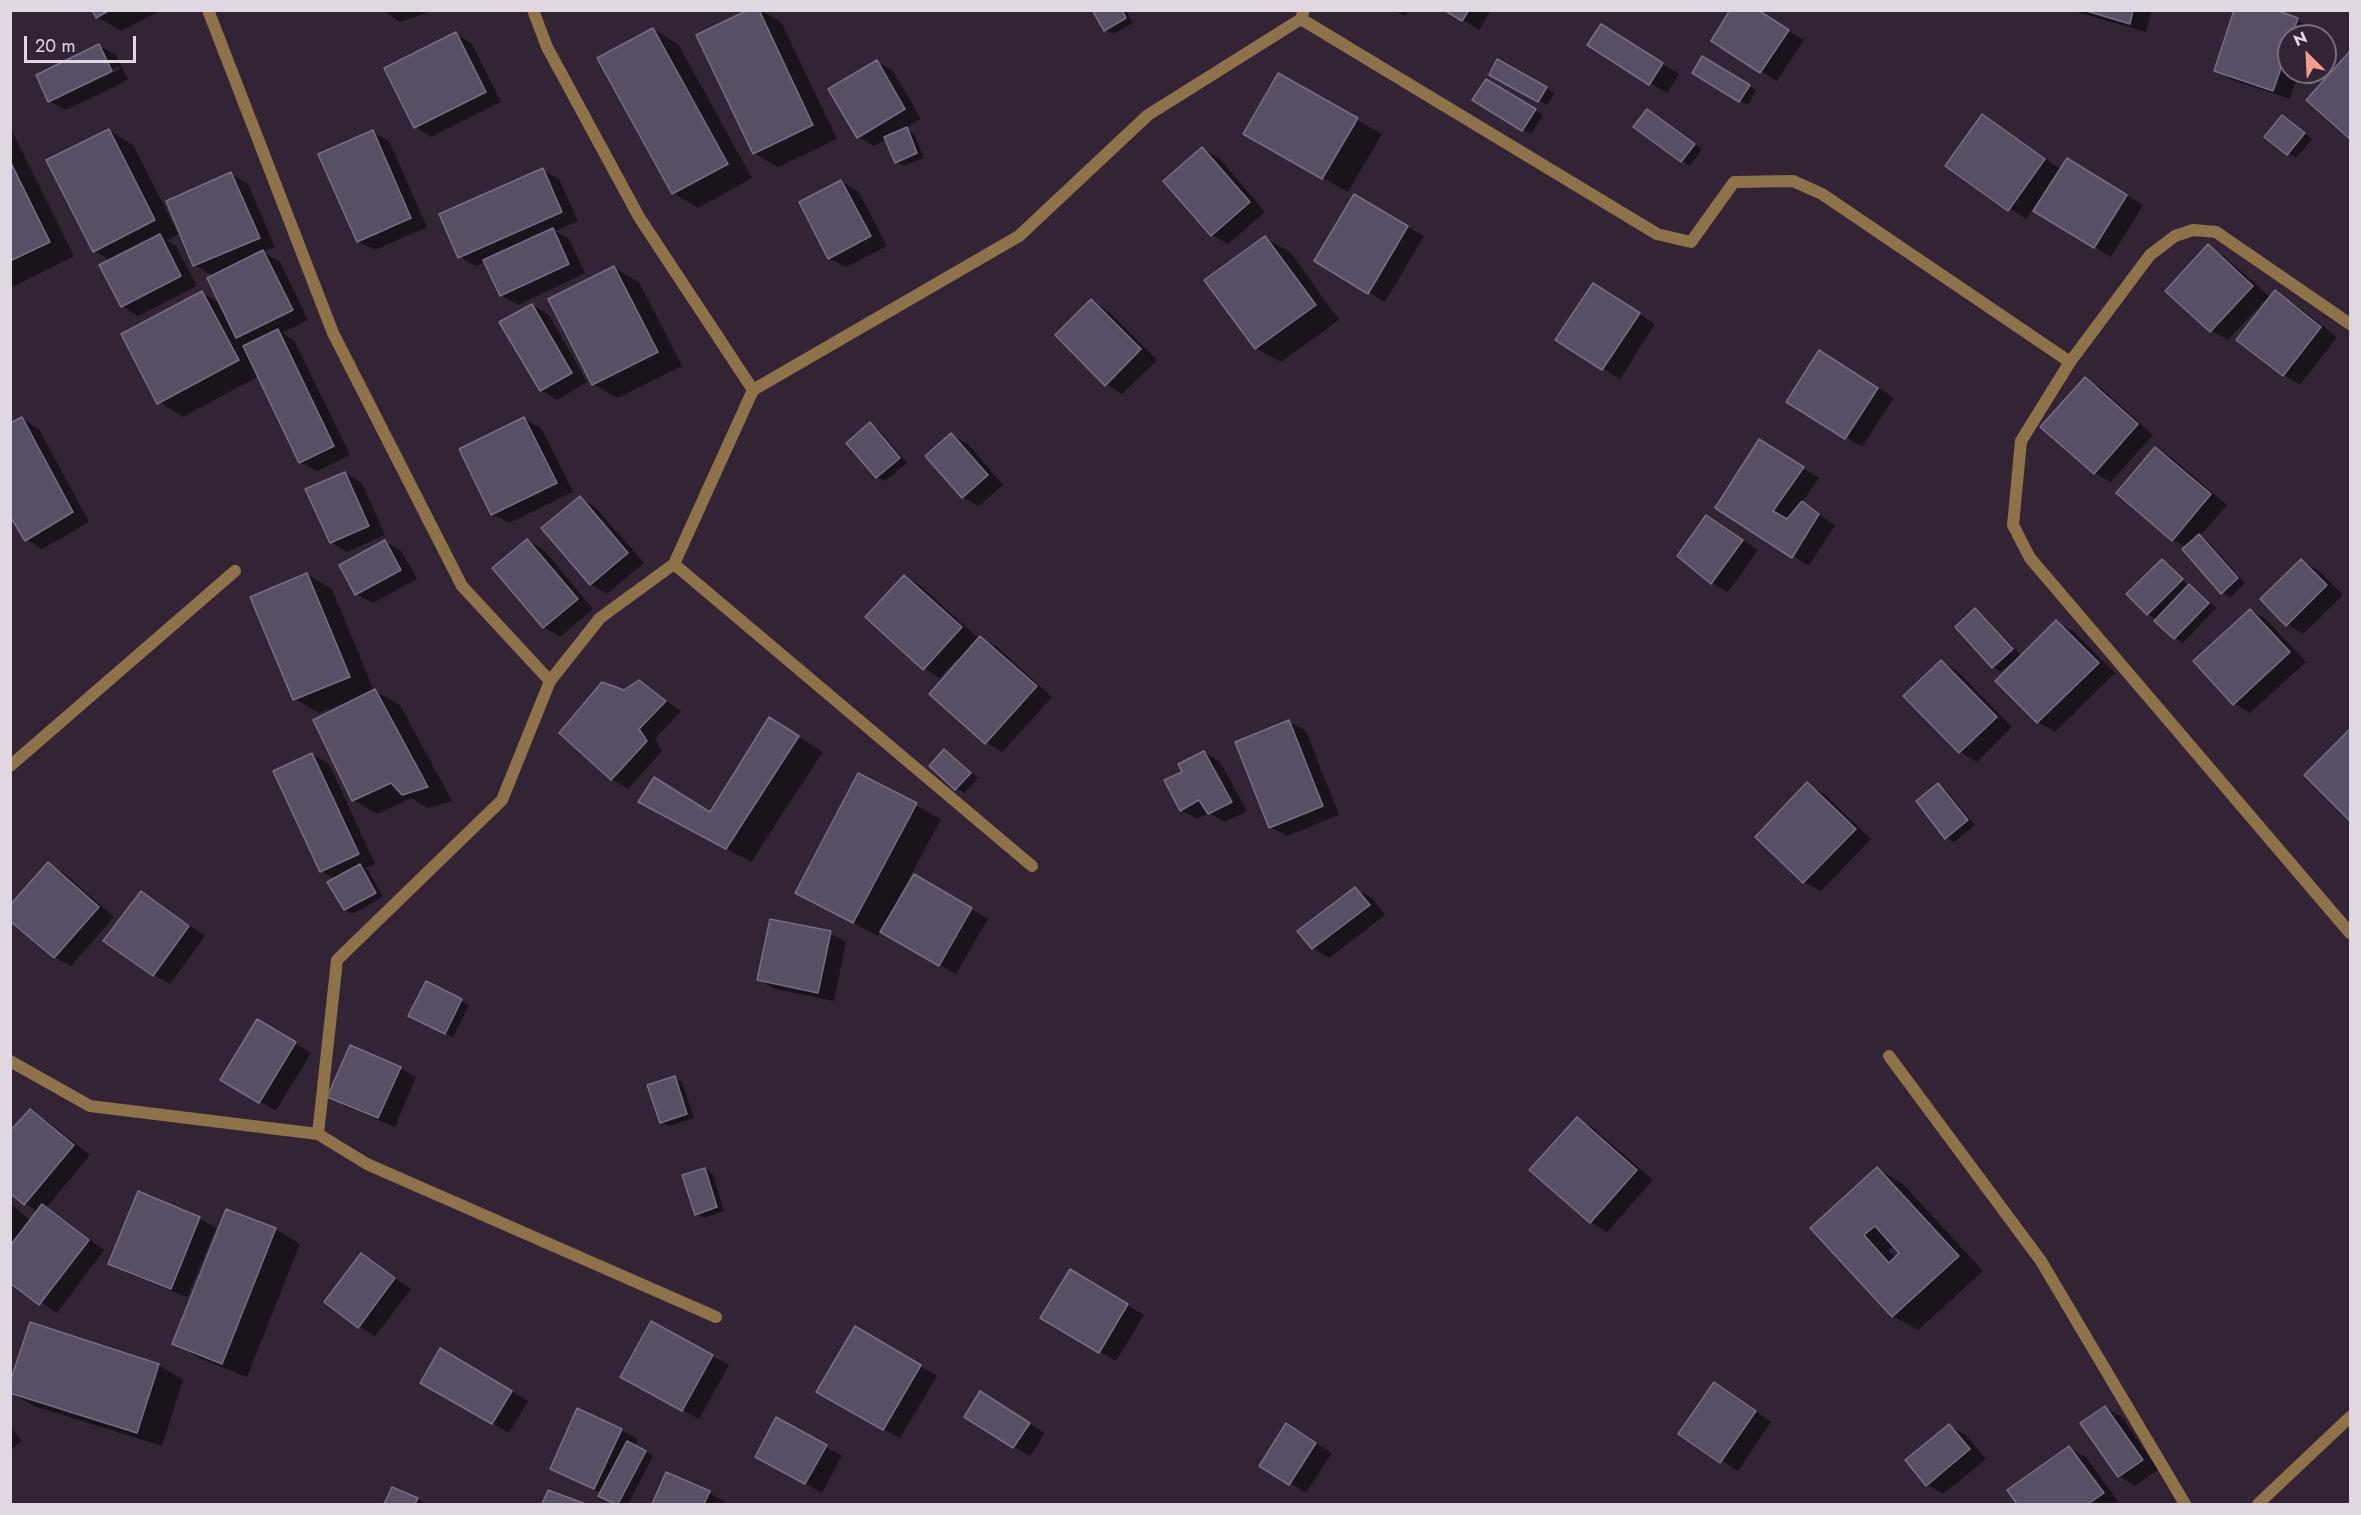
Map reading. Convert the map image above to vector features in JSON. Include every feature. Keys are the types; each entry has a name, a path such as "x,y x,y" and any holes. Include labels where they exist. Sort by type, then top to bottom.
{"street":[{"path":"208,10 333,333 456,575 462,586 550,681"},
{"path":"533,10 547,47 639,217 753,390"},
{"path":"318,1134 337,960 502,800 550,681 600,618 674,564 753,390 1019,236 1148,115 1302,15 1657,234 1691,242 1734,182 1792,181 1822,194 2070,362"},
{"path":"2350,324 2216,232 2193,230 2175,236 2150,255 2070,362 2021,441 2013,525 2030,558 2350,933"},
{"path":"674,564 1032,866"},
{"path":"10,766 235,571"},
{"path":"1889,1056 2041,1261 2185,1504"},
{"path":"10,1061 90,1106 318,1134 367,1164 716,1317"},
{"path":"2258,1504 2350,1417"}],"building":[{"path":"92,10 110,10 96,18"},
{"path":"748,10 759,10 813,125 753,154 696,35"},
{"path":"1092,10 1122,10 1126,18 1104,31"},
{"path":"1444,10 1469,10 1462,21"},
{"path":"1730,10 1758,10 1789,30 1760,73 1711,41"},
{"path":"2083,10 2133,10 2130,24"},
{"path":"2234,10 2276,10 2298,18 2296,24 2277,24 2277,80 2273,91 2214,71"},
{"path":"1601,24 1663,63 1649,85 1587,45"},
{"path":"653,28 728,164 672,194 597,58"},
{"path":"456,32 486,92 414,128 384,68"},
{"path":"99,44 112,71 48,102 36,75"},
{"path":"2350,51 2350,139 2306,100 2320,84 2337,84 2337,65"},
{"path":"1702,56 1750,85 1739,102 1692,73"},
{"path":"1497,59 1547,87 1538,102 1489,75"},
{"path":"877,60 905,109 857,138 828,89"},
{"path":"1278,73 1358,118 1322,179 1243,134"},
{"path":"1486,79 1536,109 1522,131 1472,100"},
{"path":"1647,109 1695,144 1681,162 1633,127"},
{"path":"1982,114 2045,159 2008,211 1945,166"},
{"path":"2282,115 2305,133 2287,155 2264,137"},
{"path":"907,127 917,153 895,163 884,137"},
{"path":"109,129 155,220 93,252 46,160"},
{"path":"373,130 411,218 357,242 318,154"},
{"path":"1202,147 1250,202 1211,236 1163,181"},
{"path":"2067,158 2127,195 2094,248 2033,211"},
{"path":"10,161 50,242 10,261"},
{"path":"543,168 562,212 458,258 439,214"},
{"path":"231,172 260,238 193,266 166,201"},
{"path":"841,180 871,236 828,259 799,202"},
{"path":"1354,194 1408,226 1368,294 1314,261"},
{"path":"553,228 569,264 500,296 483,260"},
{"path":"160,234 181,276 121,307 99,265"},
{"path":"1265,236 1316,305 1255,349 1204,280"},
{"path":"2208,244 2253,286 2210,332 2165,291"},
{"path":"263,250 293,310 236,338 207,278"},
{"path":"614,266 658,352 592,385 548,299"},
{"path":"1593,283 1640,313 1602,370 1555,340"},
{"path":"2275,290 2321,327 2283,376 2236,340"},
{"path":"202,291 239,360 157,404 121,334"},
{"path":"1091,299 1141,349 1105,386 1055,335"},
{"path":"532,304 572,373 540,391 499,322"},
{"path":"278,329 334,446 299,463 243,346"},
{"path":"1819,350 1878,388 1845,439 1786,402"},
{"path":"2085,377 2138,424 2094,474 2040,427"},
{"path":"22,417 73,512 25,541 10,516 10,423"},
{"path":"524,417 557,483 491,515 459,449"},
{"path":"870,422 900,458 876,478 846,443"},
{"path":"951,433 988,475 962,498 925,456"},
{"path":"1759,439 1804,467 1773,511 1787,519 1802,501 1819,514 1792,558 1715,508"},
{"path":"2155,447 2211,494 2172,541 2116,493"},
{"path":"345,472 369,526 330,543 305,489"},
{"path":"580,496 628,553 590,585 541,528"},
{"path":"1706,515 1743,540 1711,584 1677,556"},
{"path":"2199,534 2238,578 2221,594 2182,549"},
{"path":"527,539 578,599 543,628 492,568"},
{"path":"385,540 401,570 355,595 339,565"},
{"path":"2162,559 2183,579 2147,615 2126,594"},
{"path":"2301,559 2327,585 2286,626 2260,599"},
{"path":"307,573 350,677 293,700 250,597"},
{"path":"904,575 962,627 923,670 865,617"},
{"path":"2189,584 2209,603 2174,639 2154,621"},
{"path":"1975,608 2013,649 1992,668 1955,627"},
{"path":"2250,609 2290,652 2233,705 2193,661"},
{"path":"2056,620 2099,663 2037,723 1995,681"},
{"path":"980,636 1037,686 985,744 929,694"},
{"path":"1941,660 1997,717 1959,753 1903,696"},
{"path":"639,680 666,701 639,729 647,741 611,780 559,733 602,682 624,690"},
{"path":"375,689 428,787 402,795 391,783 352,801 313,720"},
{"path":"769,717 799,736 726,849 638,802 654,777 710,812"},
{"path":"1289,720 1323,806 1269,828 1235,742"},
{"path":"2350,729 2350,821 2304,775"},
{"path":"944,749 971,773 955,790 929,766"},
{"path":"1204,751 1232,802 1208,814 1199,800 1180,811 1164,780 1182,772 1178,764"},
{"path":"312,753 359,854 320,872 273,771"},
{"path":"858,773 917,803 853,923 795,893"},
{"path":"1807,782 1856,829 1803,883 1755,837"},
{"path":"1938,783 1968,820 1945,839 1916,801"},
{"path":"48,862 99,907 54,958 10,921 10,905"},
{"path":"360,864 376,893 344,910 327,882"},
{"path":"914,874 972,908 939,966 880,932"},
{"path":"1355,887 1370,905 1312,949 1297,931"},
{"path":"141,891 189,926 153,976 103,941"},
{"path":"770,919 831,931 818,993 757,980"},
{"path":"426,981 462,999 445,1034 408,1016"},
{"path":"257,1019 296,1042 259,1103 220,1080"},
{"path":"350,1045 401,1067 378,1118 327,1097"},
{"path":"675,1076 687,1114 660,1123 647,1085"},
{"path":"30,1109 74,1145 24,1205 10,1193 10,1131"},
{"path":"1577,1117 1637,1170 1590,1223 1529,1170"},
{"path":"1877,1167 1959,1256 1892,1317 1810,1228","holes":["1875,1226 1899,1253 1889,1263 1864,1235"]},
{"path":"705,1168 717,1207 695,1215 682,1175"},
{"path":"138,1191 200,1217 171,1289 108,1264"},
{"path":"42,1204 89,1240 39,1305 10,1283 10,1246"},
{"path":"226,1209 276,1228 222,1364 172,1344"},
{"path":"361,1253 395,1278 358,1328 324,1302"},
{"path":"1070,1269 1128,1304 1099,1353 1040,1318"},
{"path":"651,1321 713,1355 682,1411 620,1377"},
{"path":"30,1322 159,1364 137,1433 10,1393 10,1382"},
{"path":"855,1326 921,1365 883,1430 816,1392"},
{"path":"440,1348 512,1391 492,1424 420,1383"},
{"path":"1714,1382 1756,1411 1720,1463 1678,1434"},
{"path":"980,1391 1030,1423 1013,1448 964,1417"},
{"path":"2105,1406 2143,1460 2118,1477 2080,1423"},
{"path":"577,1408 622,1429 594,1489 550,1469"},
{"path":"776,1417 827,1445 805,1484 755,1457"},
{"path":"1286,1423 1316,1443 1289,1485 1259,1466"},
{"path":"1949,1424 1970,1449 1926,1486 1905,1460"},
{"path":"627,1441 646,1451 618,1504 615,1504 598,1496"},
{"path":"2069,1446 2104,1493 2088,1504 2017,1504 2007,1490"},
{"path":"666,1472 710,1491 704,1504 652,1504"},
{"path":"392,1487 418,1498 415,1504 384,1504"},
{"path":"548,1490 586,1504 542,1504"}]}
